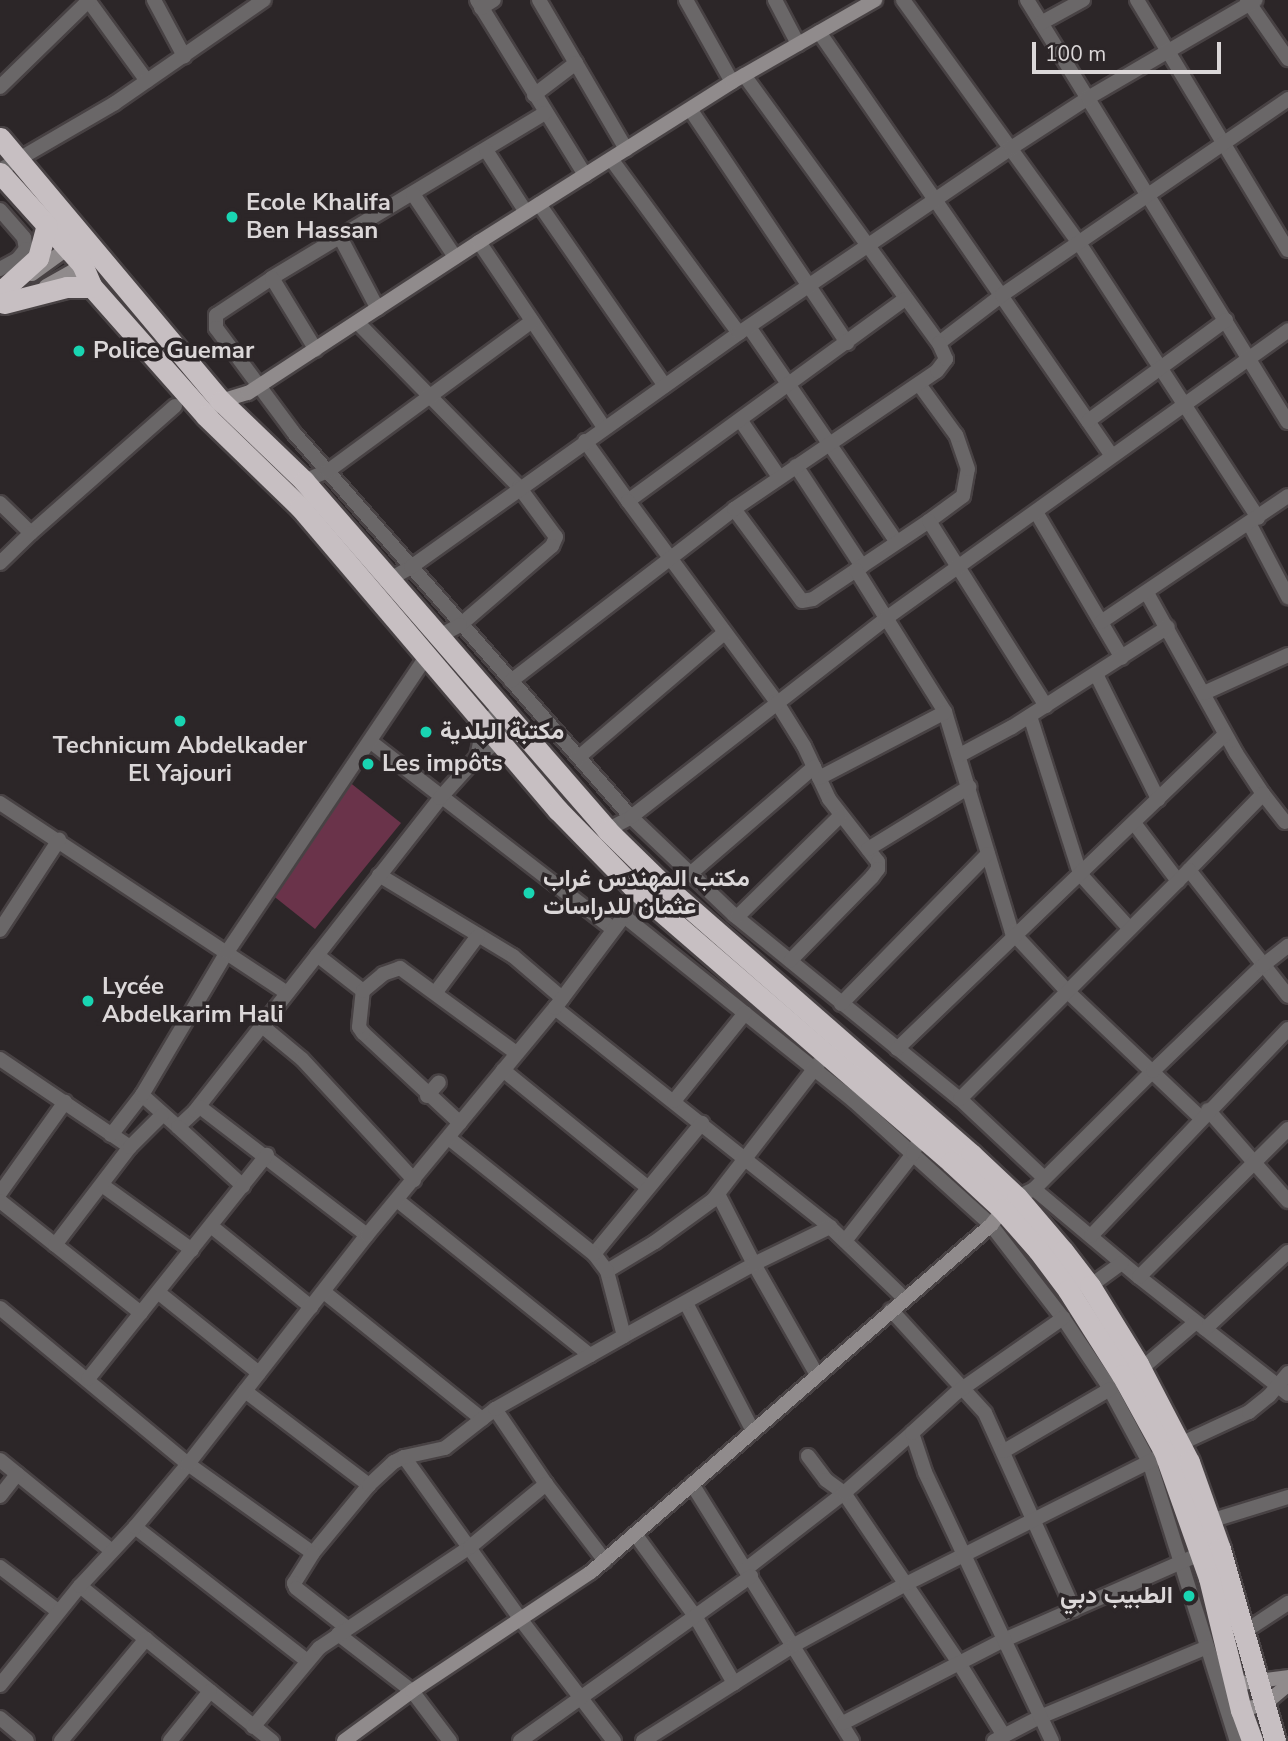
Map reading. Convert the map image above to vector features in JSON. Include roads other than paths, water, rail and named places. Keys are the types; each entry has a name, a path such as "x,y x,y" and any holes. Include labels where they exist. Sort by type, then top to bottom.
{"highway":[{"path":"0,138 6,167 47,225 80,250 92,287 213,408 304,481 388,580 484,724 558,810 635,889 822,1050 858,1093 916,1144 1018,1200 1068,1290 1128,1385 1165,1453 1210,1521 1275,1741"},
{"path":"6,167 300,507 433,646 502,708 607,831 658,880 875,1068 1018,1200 1090,1286 1141,1369 1165,1453 1202,1553 1241,1710 1237,1739"},
{"path":"2,291 38,258 47,225"},
{"path":"2,291 92,287"}],"street":[{"path":"0,87 89,0 147,81"},
{"path":"154,0 184,56"},
{"path":"6,167 147,81 184,56 246,5 264,0"},
{"path":"539,0 626,149"},
{"path":"511,681 668,557 779,477 919,384 945,362 946,354 939,342 738,79 686,0"},
{"path":"775,0 798,44"},
{"path":"213,408 248,393 626,149 738,79 875,0"},
{"path":"904,0 1079,243 1185,403 1254,520 1288,597"},
{"path":"1027,0 1288,422"},
{"path":"1041,23 1083,0"},
{"path":"1137,0 1287,246"},
{"path":"388,580 411,567 744,330 1011,148 1088,97 1251,1 1288,59"},
{"path":"484,3 534,95 585,175"},
{"path":"819,32 1112,456"},
{"path":"534,95 576,63"},
{"path":"939,342 1002,295 1288,99"},
{"path":"690,109 846,343"},
{"path":"545,113 220,312 215,319 219,333 257,386 328,471 460,625 631,817 737,917 960,1099 1018,1200 1063,1318 1110,1389 1165,1453 1182,1564 1237,1739"},
{"path":"486,150 665,386"},
{"path":"611,159 789,386 898,542"},
{"path":"413,194 455,257"},
{"path":"0,210 24,238 26,249 2,291"},
{"path":"340,237 378,309"},
{"path":"479,242 604,428"},
{"path":"2,291 80,250"},
{"path":"2,291 52,283 80,250"},
{"path":"272,278 316,350"},
{"path":"628,501 905,299"},
{"path":"1088,421 1226,320"},
{"path":"304,481 328,471 532,321"},
{"path":"111,1135 142,1095 226,952 371,742 433,646 556,541 554,531 519,488 358,323"},
{"path":"607,831 631,817 776,701 885,619 1288,330"},
{"path":"734,509 802,601 813,599 898,542 963,496 968,470 956,435 919,384"},
{"path":"0,564 31,533 176,406"},
{"path":"741,421 779,477"},
{"path":"585,441 776,701 840,816 878,862 876,873 790,961"},
{"path":"796,466 859,568 885,619 945,712 1016,936 1067,991 1254,1161 1288,1201"},
{"path":"1101,622 1288,496"},
{"path":"0,503 31,533"},
{"path":"1036,512 1122,658"},
{"path":"929,521 1046,706"},
{"path":"1147,593 1226,735 1263,794 1287,822"},
{"path":"960,755 1030,716 1168,627"},
{"path":"579,757 724,633"},
{"path":"1204,693 1288,655"},
{"path":"1096,674 1158,799"},
{"path":"477,757 484,724 502,708"},
{"path":"690,874 817,773 945,712"},
{"path":"1030,716 1080,874 1130,929"},
{"path":"177,1127 200,1107 261,1025 440,798 477,757 499,743 518,726"},
{"path":"897,1049 1226,735"},
{"path":"371,742 440,798 613,929"},
{"path":"868,849 969,787"},
{"path":"960,1099 1263,794"},
{"path":"0,803 287,993"},
{"path":"737,917 840,816"},
{"path":"1134,823 1178,881"},
{"path":"0,930 59,840"},
{"path":"841,1004 988,854"},
{"path":"1189,870 1288,996"},
{"path":"379,874 477,937 513,956 559,1003 674,1101 830,1227 905,1299"},
{"path":"1,1680 188,1464 367,1236 450,1139 516,1053 559,1003 624,916 635,889"},
{"path":"624,916 816,1070 858,1093"},
{"path":"436,992 477,937"},
{"path":"689,968 698,944"},
{"path":"344,1741 412,1690 521,1620 605,1561 1018,1200 1262,966 1288,946"},
{"path":"317,955 363,991"},
{"path":"460,1123 427,1096 359,1027 363,991 383,974 400,968 516,1053"},
{"path":"674,1101 745,1013"},
{"path":"261,1025 302,1059 414,1180"},
{"path":"1091,1237 1288,1029"},
{"path":"607,1271 685,1222 718,1194 816,1070 822,1050"},
{"path":"0,1059 130,1147"},
{"path":"503,1070 647,1187"},
{"path":"427,1096 439,1082"},
{"path":"142,1095 243,1186"},
{"path":"0,1193 65,1102"},
{"path":"200,1107 267,1155 367,1236"},
{"path":"55,1245 130,1147 162,1115"},
{"path":"594,1254 702,1123"},
{"path":"1139,1277 1288,1129"},
{"path":"450,1139 594,1254 607,1271 624,1336"},
{"path":"845,1241 916,1144"},
{"path":"88,1379 267,1155"},
{"path":"102,1185 192,1251"},
{"path":"718,1194 817,1376"},
{"path":"0,1200 141,1313"},
{"path":"397,1200 590,1355"},
{"path":"1018,1200 1091,1237 1288,1394"},
{"path":"211,1226 311,1307"},
{"path":"450,1741 412,1690 296,1588 295,1578 313,1553 369,1486 404,1457 445,1448 495,1409 754,1264 830,1227"},
{"path":"1141,1369 1201,1325 1288,1252"},
{"path":"1090,1286 1122,1262"},
{"path":"324,1292 482,1419"},
{"path":"159,1293 259,1373"},
{"path":"686,1303 753,1431"},
{"path":"0,1308 188,1464 313,1553"},
{"path":"891,1310 985,1413 1074,1610"},
{"path":"520,1741 695,1616 844,1493 962,1389 1063,1318"},
{"path":"643,1741 794,1645 906,1584 1250,1412 1269,1396 1275,1385 1288,1373"},
{"path":"1004,1451 1110,1389"},
{"path":"245,1391 369,1486"},
{"path":"495,1409 546,1484 605,1561"},
{"path":"912,1433 925,1472 1052,1741"},
{"path":"808,1455 826,1480 844,1493 906,1584 959,1663 999,1738 1040,1717 1208,1647"},
{"path":"404,1457 521,1620 614,1741"},
{"path":"0,1460 112,1551"},
{"path":"0,1496 18,1474"},
{"path":"254,1727 306,1660 343,1631 470,1547 546,1484"},
{"path":"692,1484 852,1741"},
{"path":"1210,1521 1288,1497"},
{"path":"135,1527 306,1660"},
{"path":"635,1534 695,1616 734,1683"},
{"path":"843,1723 1004,1640 1202,1553"},
{"path":"0,1567 59,1612"},
{"path":"80,1586 272,1741"},
{"path":"1244,1632 1288,1603"},
{"path":"61,1741 146,1639"},
{"path":"1235,1684 1288,1676"},
{"path":"1241,1710 1265,1704 1288,1685"},
{"path":"170,1741 210,1691"},
{"path":"0,1718 27,1741"}],"place":[{"name":"Ecole Khalifa Ben Hassan","path":"232,217"},
{"name":"Police Guemar","path":"79,351"},
{"name":"Technicum Abdelkader El Yajouri","path":"180,721"},
{"name":"مكتبة البلدية","path":"426,732"},
{"name":"Les impôts","path":"368,764"},
{"name":"مكتب المهندس غراب عثمان للدراسات","path":"529,893"},
{"name":"Lycée Abdelkarim Hali","path":"88,1001"},
{"name":"الطبيب دبي","path":"1189,1596"}]}
